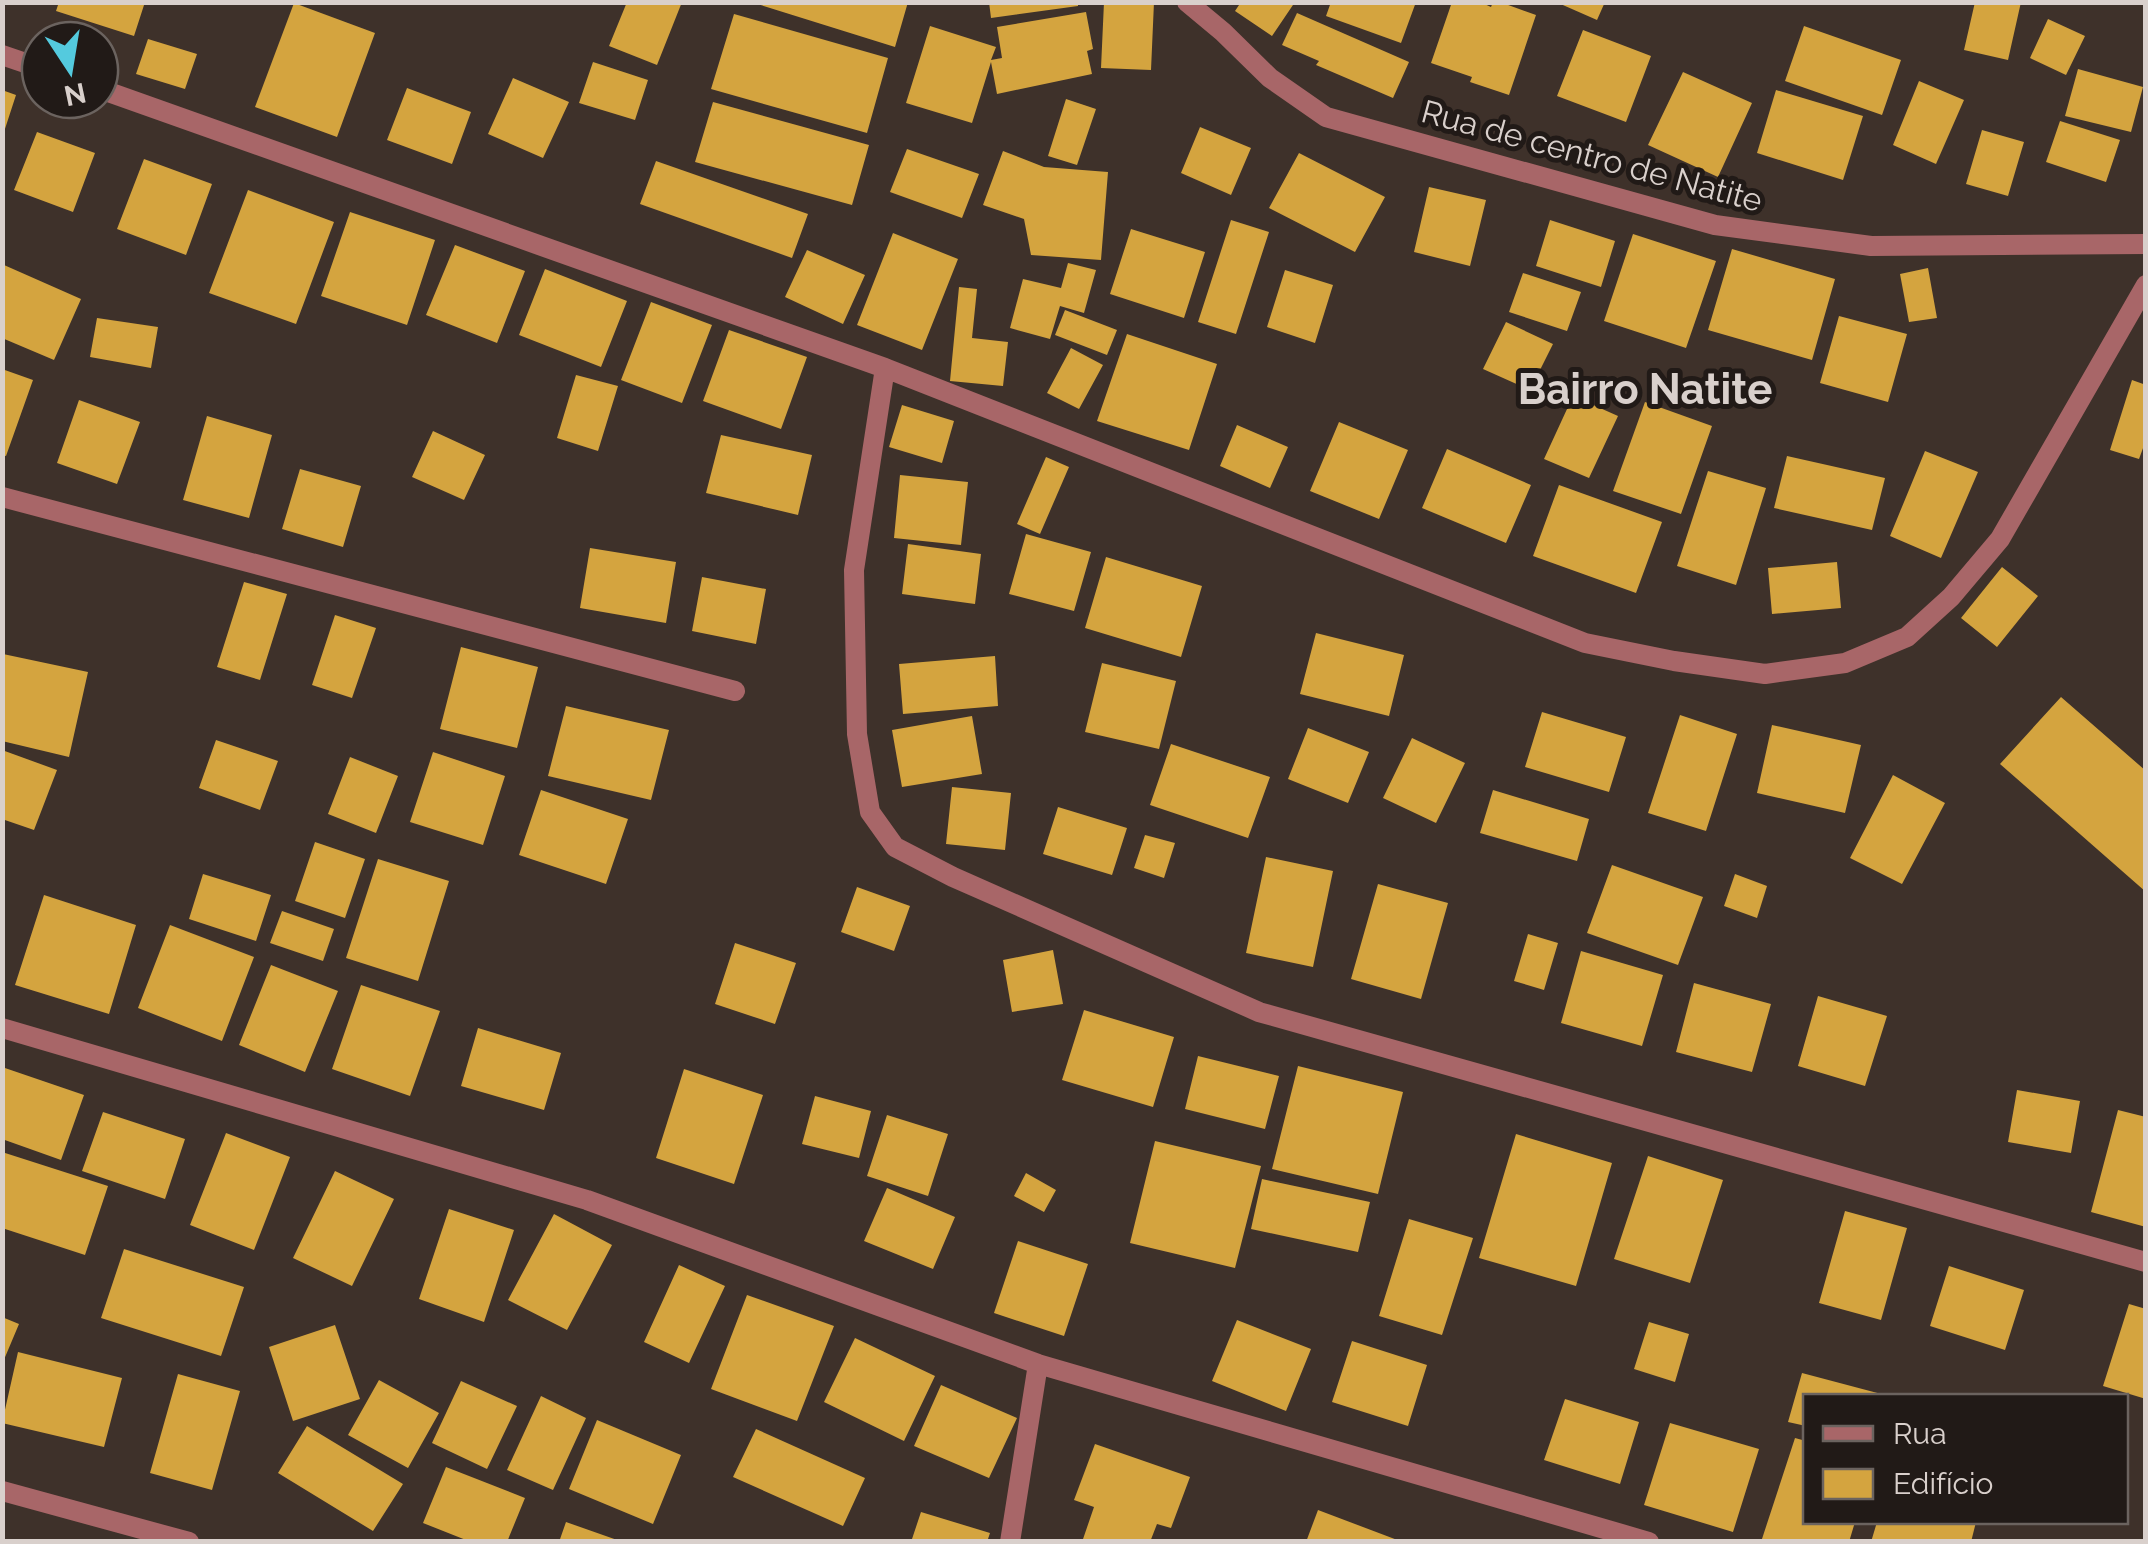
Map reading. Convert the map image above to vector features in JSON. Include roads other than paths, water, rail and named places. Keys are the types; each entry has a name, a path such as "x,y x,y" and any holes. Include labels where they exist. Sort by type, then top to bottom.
{"street":[{"name":"Rua de centro de Natite","path":"1187,2 1270,78 1326,117 1715,226 1871,246 2146,244"},
{"path":"120,96 885,368 1586,643 1765,674 1845,663 1906,637 1951,598 2000,539 2146,285"},
{"path":"885,368 854,570 857,734 870,812 894,847 953,877 1259,1012 2146,1262"},
{"path":"2,497 735,691"},
{"path":"2,1028 587,1200 1038,1364 1649,1542"},
{"path":"1010,1542 1038,1364"},
{"path":"2,1491 189,1542"}],"district":[{"name":"Bairro Natite","path":"1645,389"}]}
